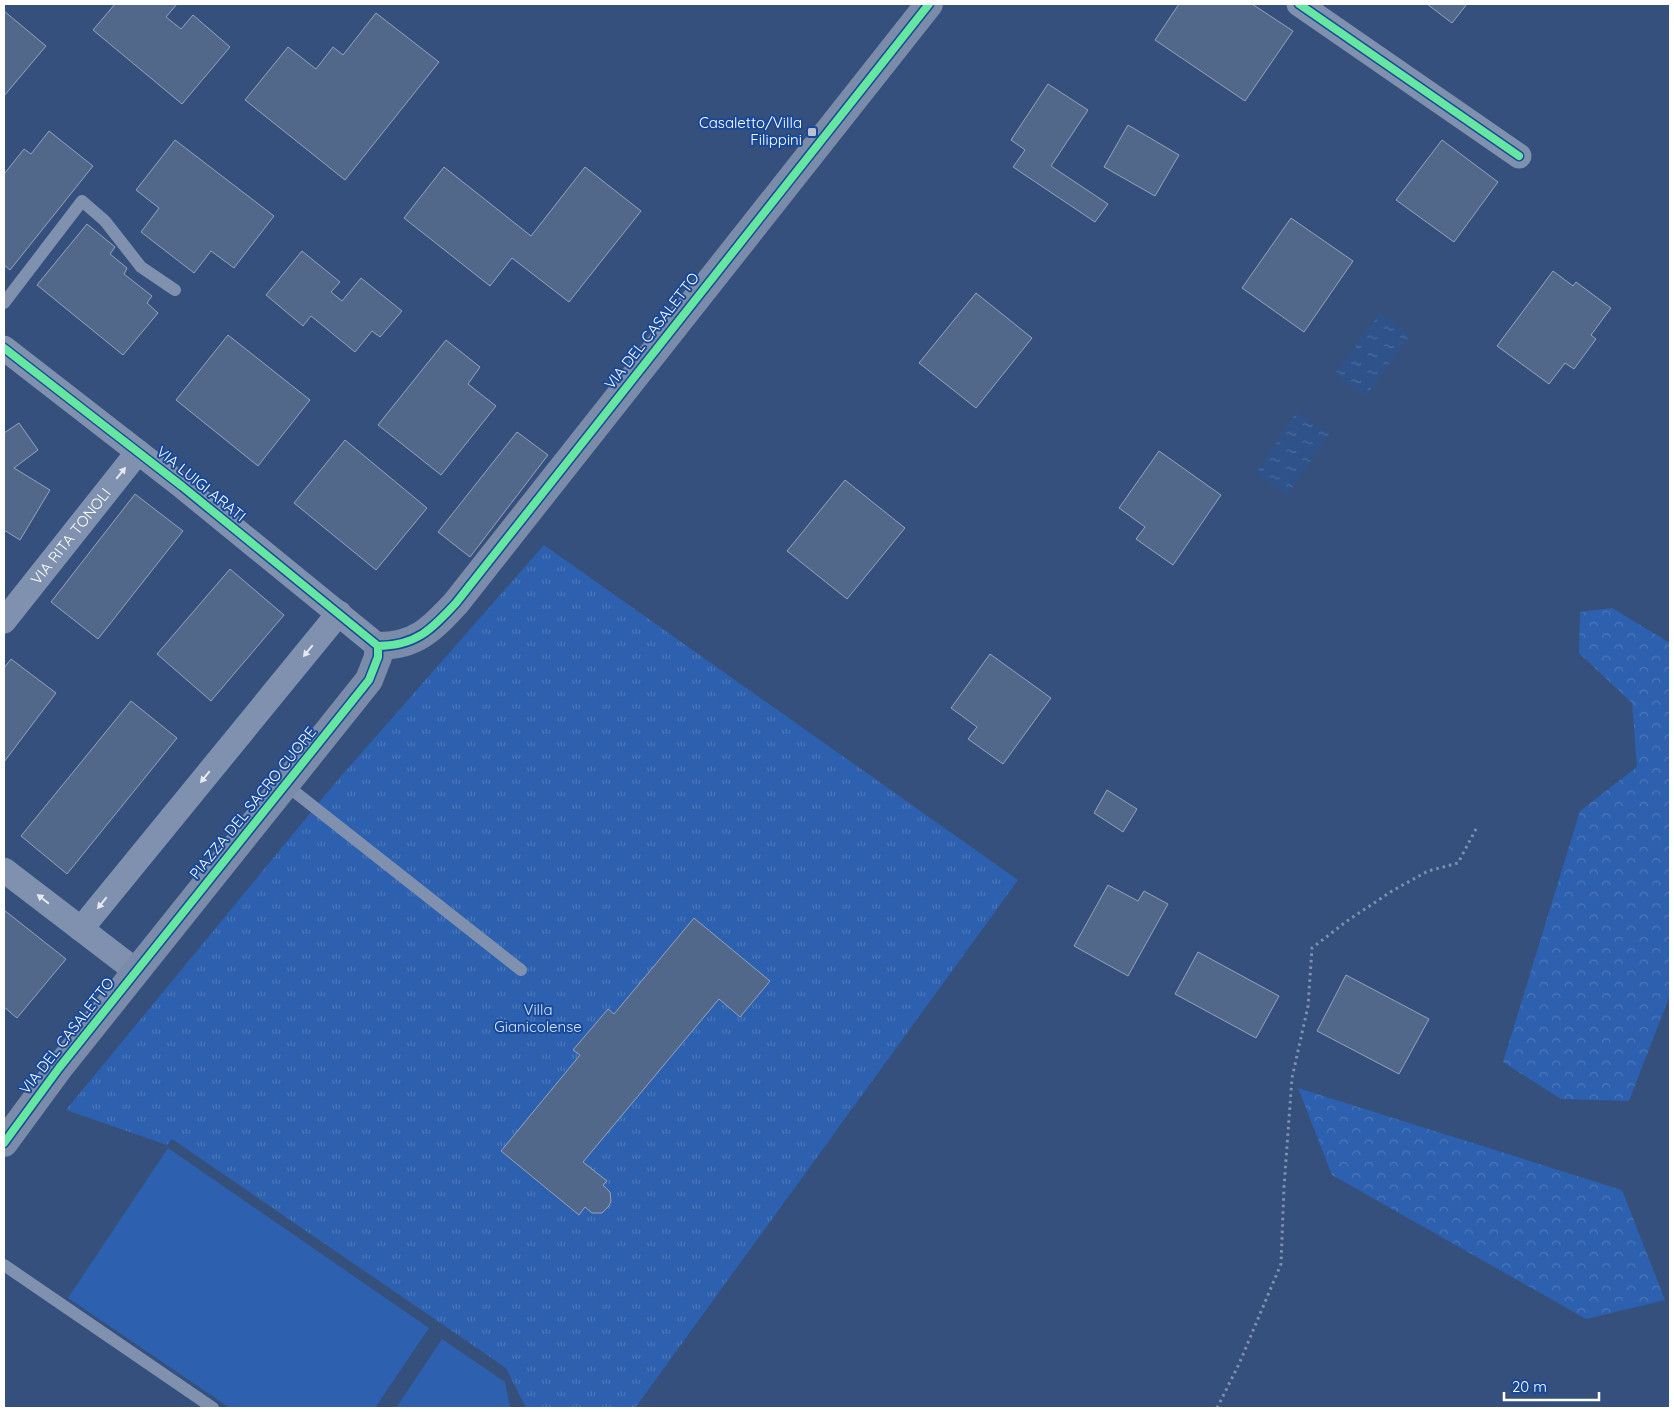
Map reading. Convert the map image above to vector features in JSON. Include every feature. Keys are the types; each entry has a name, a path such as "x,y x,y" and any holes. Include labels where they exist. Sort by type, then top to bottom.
{"street":[{"name":"VIA DEL CASALETTO","path":"378,646 393,646 409,642 424,634 456,603 929,4"},
{"path":"1299,4 1519,156"},
{"name":"VIA LUIGI ARATI","path":"4,348 138,452 378,646"},
{"name":"VIA RITA TONOLI","path":"4,621 138,452"},
{"path":"82,929 338,613"},
{"name":"PIAZZA DEL SACRO CUORE","path":"136,971 369,680 378,657 378,646"},
{"path":"4,870 136,971"},
{"name":"VIA DEL CASALETTO","path":"4,1143 59,1068 136,971"}],"lane":[{"path":"4,303 82,201 105,221 141,267 175,290"},
{"path":"286,785 521,970"},
{"path":"4,1265 213,1408"}],"path":[{"path":"1217,1408 1239,1364 1281,1264 1284,1187 1292,1078 1308,1006 1312,948 1347,921 1392,891 1428,871 1458,863 1477,827"}],"green space":[{"name":"Villa Gianicolense","path":"544,545 1018,880 635,1408 526,1408 506,1368 172,1139 167,1145 66,1110 335,783"},
{"path":"1612,608 1670,643 1670,995 1629,1101 1561,1099 1503,1062 1580,811 1637,767 1632,703 1579,653 1580,612"},
{"path":"1298,1088 1622,1190 1665,1300 1586,1319 1332,1175"},
{"path":"168,1148 429,1328 375,1408 230,1408 68,1298"},
{"path":"442,1339 505,1382 510,1408 396,1408"}],"water":[{"path":"1380,313 1410,335 1366,396 1335,374"},
{"path":"1297,412 1329,434 1287,495 1256,473"}],"building":[{"path":"115,4 177,4 166,17 181,29 193,15 230,47 182,104 93,30"},
{"path":"1179,4 1252,4 1293,31 1245,101 1155,40"},
{"path":"1427,4 1467,4 1452,23"},
{"path":"4,11 46,46 4,96"},
{"path":"376,13 439,62 345,180 245,100 288,47 316,69 333,47 343,55"},
{"path":"1048,84 1088,110 1051,166 1108,204 1095,222 1013,167 1025,150 1011,140"},
{"path":"1128,125 1179,155 1155,196 1104,167"},
{"path":"49,131 93,166 10,270 4,265 4,174 24,149 31,154"},
{"path":"175,140 274,216 234,268 211,251 194,273 141,232 159,208 136,190"},
{"path":"1442,140 1498,182 1454,242 1396,200"},
{"path":"444,167 531,236 585,167 641,211 569,302 512,258 490,286 404,218"},
{"path":"1291,218 1353,261 1304,332 1242,288"},
{"path":"87,224 115,247 110,254 127,268 124,274 152,296 147,303 158,313 123,355 37,285"},
{"path":"302,251 340,282 331,292 342,301 361,278 402,311 380,337 372,331 355,352 311,316 303,326 266,295"},
{"path":"1553,271 1573,286 1576,282 1611,308 1591,335 1596,339 1574,369 1565,363 1549,384 1497,346"},
{"path":"976,293 1032,338 976,408 919,363"},
{"path":"228,335 310,400 258,466 176,400"},
{"path":"446,340 480,367 468,384 496,406 441,475 378,425"},
{"path":"19,423 38,450 14,468 50,490 20,540 4,530 4,433"},
{"path":"517,432 548,455 470,557 438,532"},
{"path":"345,440 427,508 376,570 294,503"},
{"path":"1159,451 1221,495 1173,565 1136,539 1145,527 1119,508"},
{"path":"845,480 905,528 847,599 787,551"},
{"path":"135,494 183,531 98,639 51,602"},
{"path":"230,569 284,615 211,701 157,654"},
{"path":"990,654 1051,698 1003,764 968,739 977,727 951,708"},
{"path":"11,659 56,693 4,762 4,668"},
{"path":"131,701 177,738 67,874 21,836"},
{"path":"1107,790 1137,809 1123,832 1094,813"},
{"path":"1108,885 1138,901 1144,891 1168,904 1128,976 1074,946"},
{"path":"4,910 66,959 17,1018 4,1007"},
{"path":"694,918 770,981 740,1017 719,999 583,1162 607,1181 603,1185 610,1192 611,1201 602,1213 592,1213 585,1207 579,1215 501,1151 580,1055 573,1050 608,1009 614,1014"},
{"path":"1198,952 1279,996 1256,1038 1175,994"},
{"path":"1346,975 1429,1019 1399,1074 1317,1031"}],"cycle path":[{"path":"378,646 403,643 413,639 431,628 456,603 929,4"},
{"path":"1299,4 1519,156"},
{"path":"4,348 183,487 378,646"},
{"path":"4,1143 59,1068 369,680 378,657 378,646"}],"place":[{"name":"Casaletto/Villa Filippini","path":"812,132"}]}
